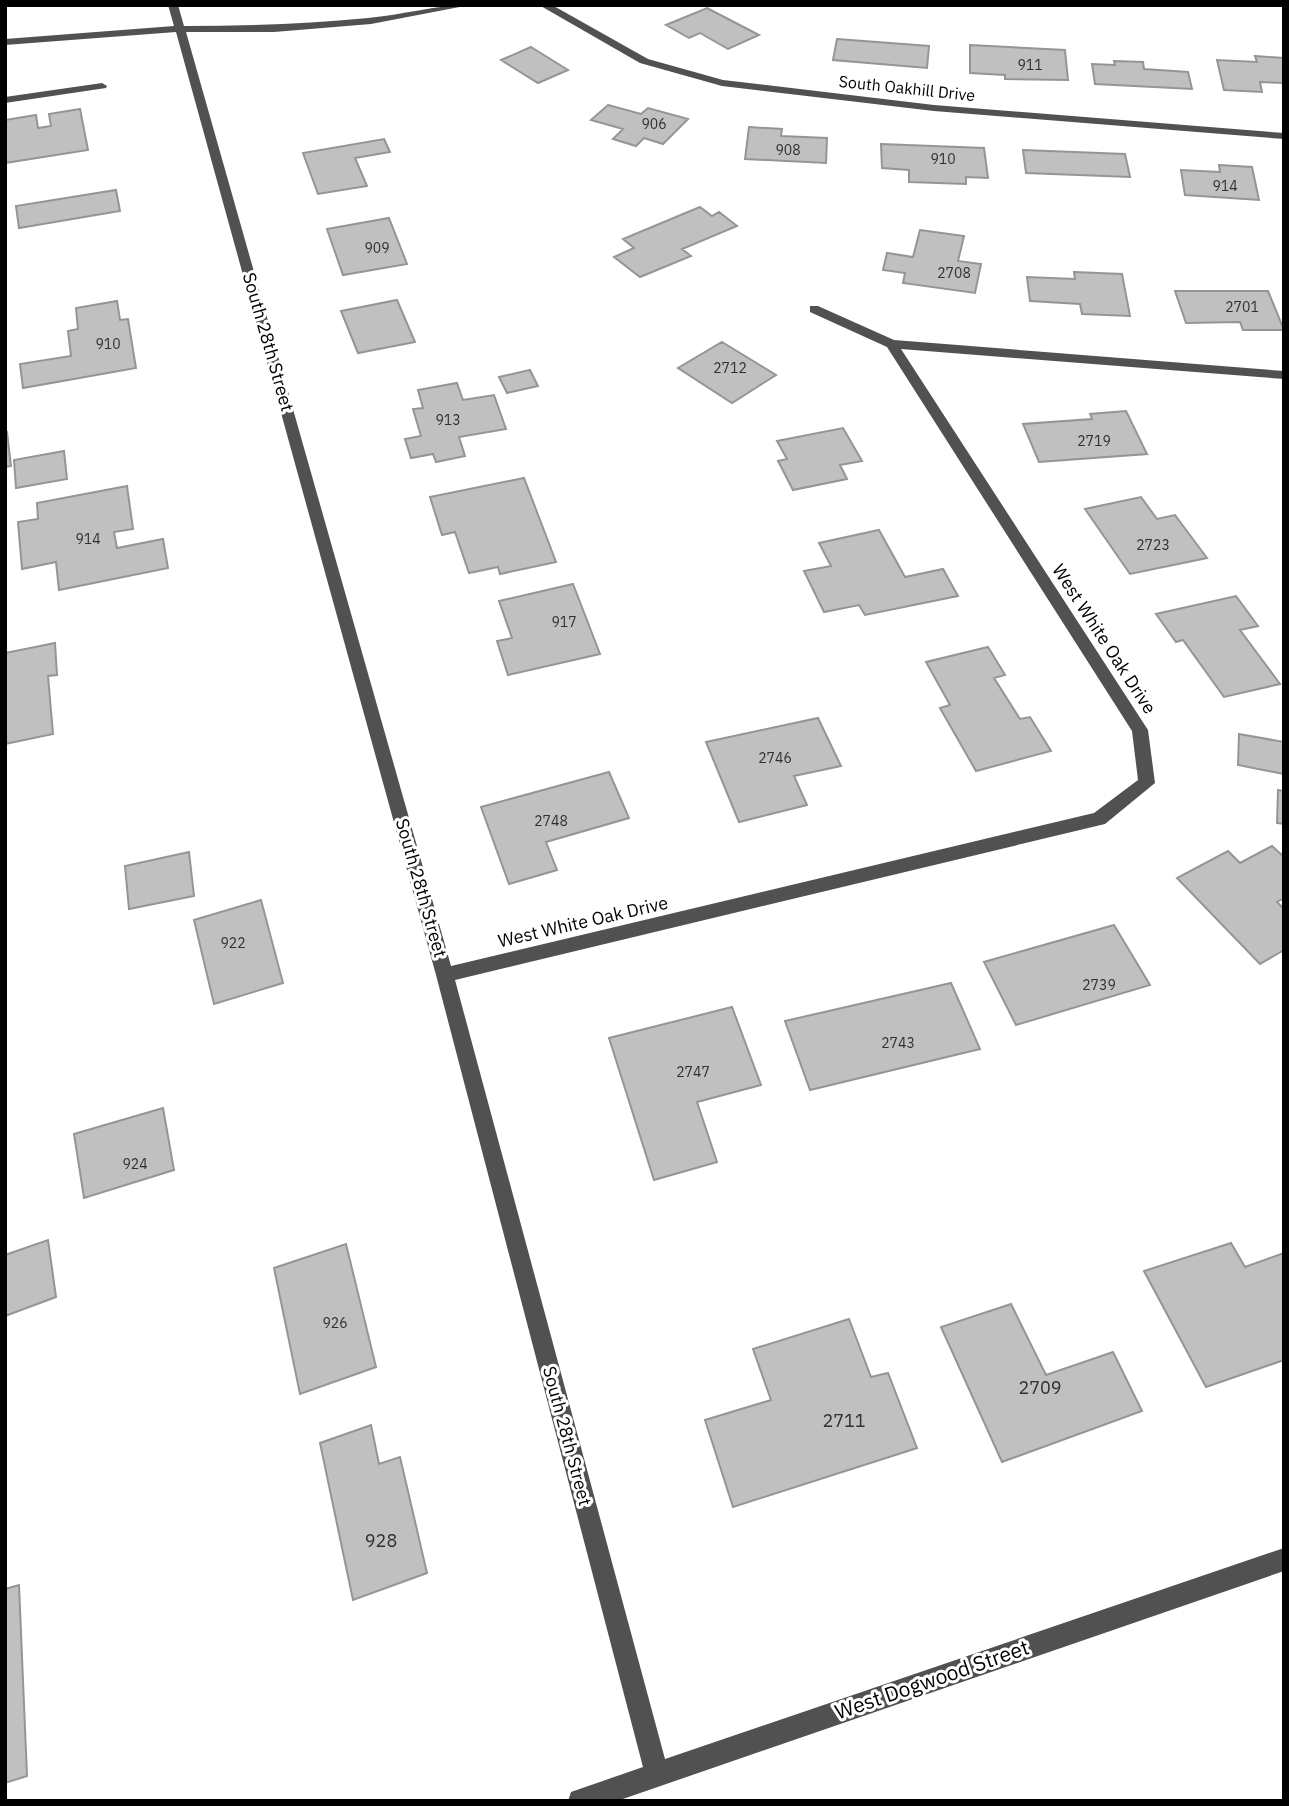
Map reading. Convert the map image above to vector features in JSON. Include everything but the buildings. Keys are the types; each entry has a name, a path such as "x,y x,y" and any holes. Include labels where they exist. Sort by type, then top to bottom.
{"street":[{"name":"South 28th Street","path":"173,5 445,975 657,1775"},
{"path":"5,42 178,29 302,27 371,21 465,5"},
{"name":"South Oakhill Drive","path":"544,5 644,61 722,83 934,108 1284,136"},
{"path":"5,100 102,86"},
{"path":"814,309 892,344 1284,375"},
{"name":"West White Oak Drive","path":"445,975 1099,820 1147,783 1140,730 892,344"},
{"name":"West Dogwood Street","path":"580,1801 1284,1559"}]}
